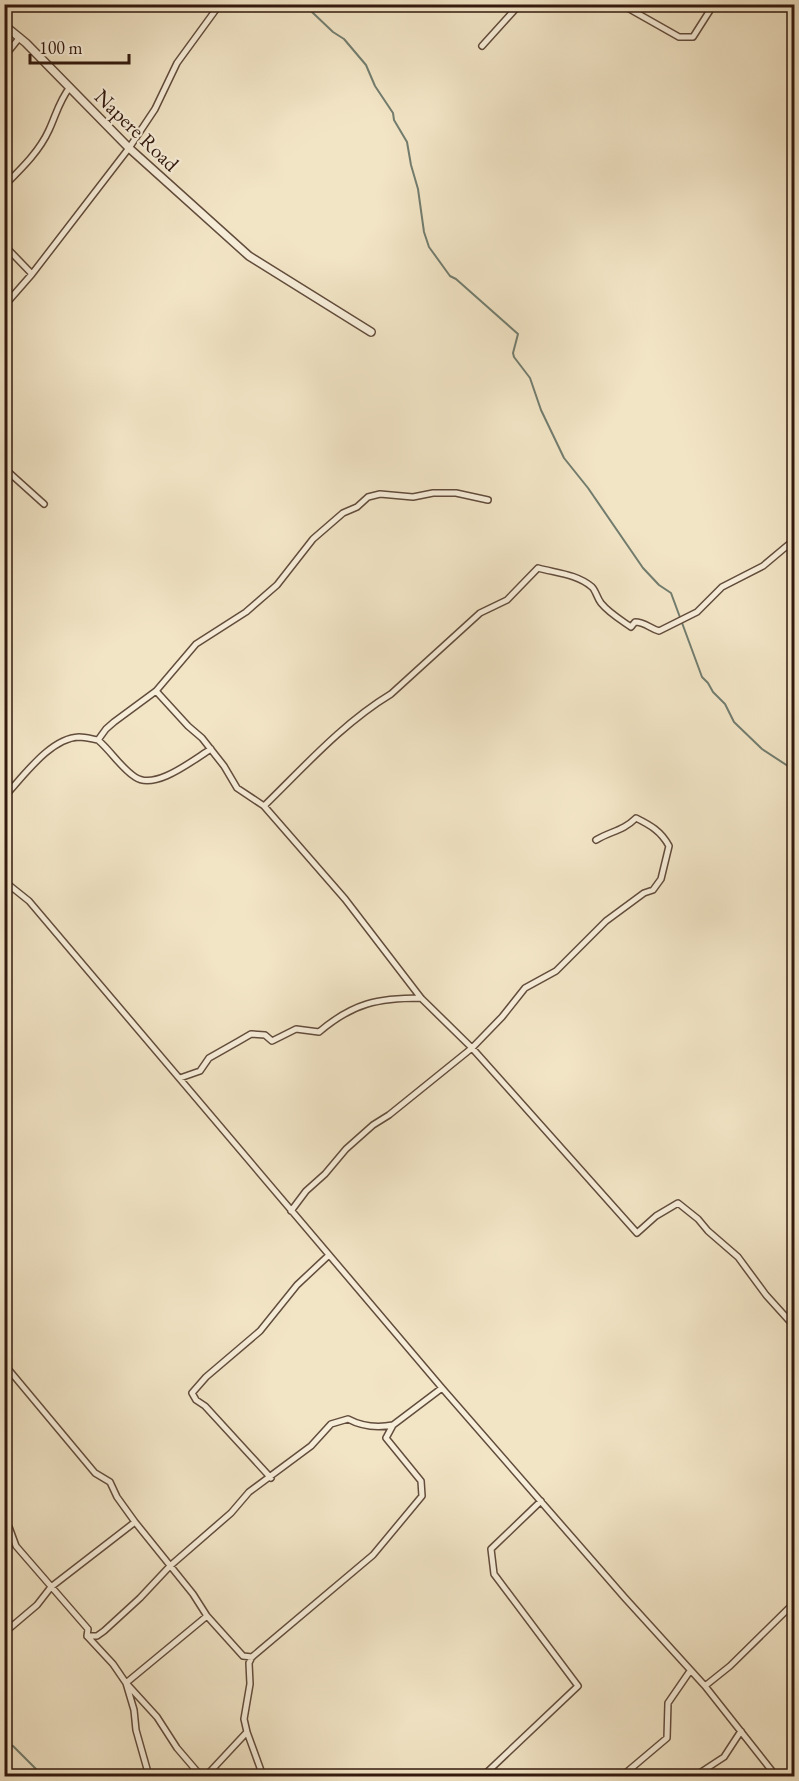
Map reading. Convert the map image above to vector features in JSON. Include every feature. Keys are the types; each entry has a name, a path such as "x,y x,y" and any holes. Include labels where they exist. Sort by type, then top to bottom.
{"street":[{"path":"4,306 32,274 129,148 155,109 177,63 220,4"},
{"path":"482,46 520,4"},
{"path":"617,4 679,37 693,37 714,4"},
{"name":"Napere Road","path":"4,24 20,37 129,148 249,256 371,332"},
{"path":"4,57 20,37"},
{"path":"4,186 36,152 70,87"},
{"path":"4,245 32,274"},
{"path":"4,468 44,504"},
{"path":"98,740 114,722 156,691 196,644 246,612 277,585 313,539 342,513 357,507 368,497 380,494 413,497 446,492 488,500"},
{"path":"264,806 328,743 391,694 480,613 507,600 538,568 584,582 594,589 600,602 611,613 631,627 635,622 643,622 658,631 698,612 722,587 762,566 795,540"},
{"path":"156,691 202,738 237,788 264,806 345,899 421,998 472,1048 637,1233 656,1216 678,1203 738,1257 766,1295 795,1326"},
{"path":"4,797 42,755 65,740 79,737 98,740 135,777 149,782 169,775 211,749"},
{"path":"291,1211 306,1191 359,1137 472,1048 502,1017 525,988 556,971 606,921 644,893 653,890 661,879 669,846 656,828 636,818 619,831 607,833 596,840"},
{"path":"4,881 28,901 442,1388 705,1686 776,1776"},
{"path":"180,1078 200,1071 209,1058 251,1034 265,1035 272,1041 296,1029 320,1032 344,1013 366,1004 388,998 421,998"},
{"path":"271,1478 205,1406 196,1400 192,1393 206,1377 260,1331 297,1285 328,1255"},
{"path":"4,1364 95,1473 110,1482 117,1497 135,1522 171,1566 207,1616 243,1656 252,1657"},
{"path":"87,1636 97,1636 104,1631 141,1598 171,1566 231,1513 249,1492 271,1478 311,1446 331,1424 348,1419 358,1424 380,1428 393,1425 442,1388"},
{"path":"263,1776 244,1719 250,1684 249,1663 252,1657 373,1555 422,1496 421,1481 386,1438 393,1425"},
{"path":"483,1776 578,1686 494,1574 491,1549 541,1501"},
{"path":"4,1633 37,1605 51,1587 135,1522"},
{"path":"4,1523 9,1527 16,1546 88,1629 87,1636"},
{"path":"705,1686 730,1666 795,1603"},
{"path":"126,1683 207,1616"},
{"path":"87,1636 157,1717 177,1748 204,1776 247,1732"},
{"path":"622,1776 667,1738 668,1703 690,1671"},
{"path":"126,1683 148,1776"},
{"path":"695,1776 724,1757 741,1731"}],"waterway":[{"path":"298,4 312,12 344,39 366,65 375,86 393,113 394,120 407,142 418,189 424,232 429,247 450,276 518,334 514,357 530,378 541,410 564,458 588,488 643,568 659,585 671,593 702,677 725,704 734,722 762,749 794,770"},
{"path":"4,1742 13,1746 43,1776"}]}
